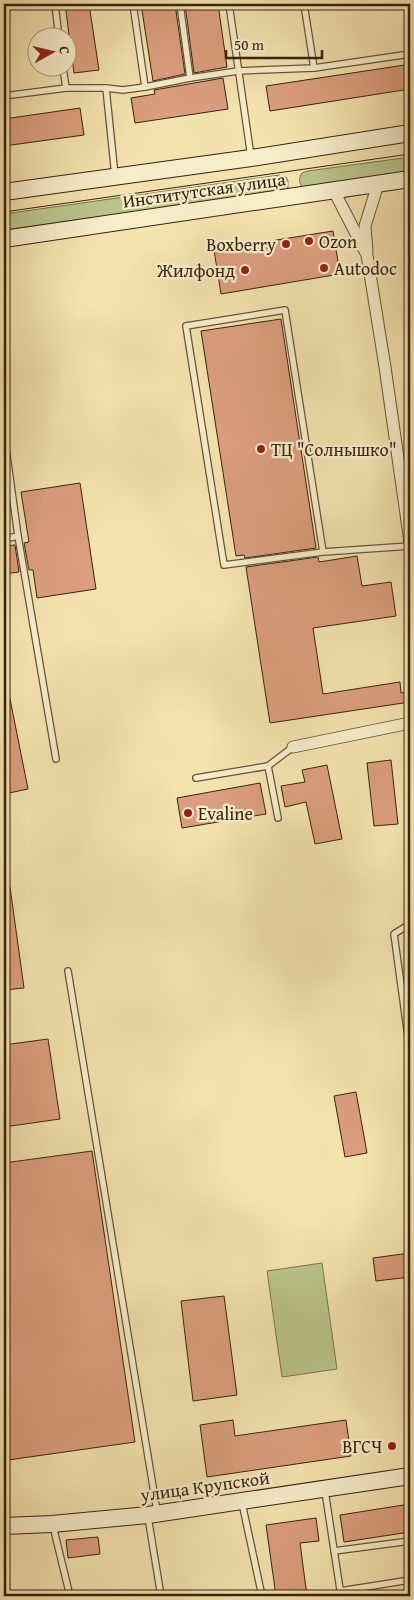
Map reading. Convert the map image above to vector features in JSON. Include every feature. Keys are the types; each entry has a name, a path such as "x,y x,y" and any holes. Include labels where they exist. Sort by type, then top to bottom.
{"main road":[{"name":"Институтская улица","path":"4,192 251,158 410,133"},
{"name":"Институтская улица","path":"4,239 410,179"},
{"name":"улица Крупской","path":"4,1526 52,1524 152,1514 410,1476"}],"street":[{"path":"378,184 365,226 367,255 410,542"},
{"path":"334,191 367,255"},
{"path":"293,747 410,723"}],"lane":[{"path":"55,4 58,28"},
{"path":"133,4 145,87"},
{"path":"180,4 190,78"},
{"path":"231,4 238,71 251,158"},
{"path":"304,4 314,68"},
{"path":"4,96 66,88 123,90 238,71 314,68 409,54 410,66"},
{"path":"64,78 66,88"},
{"path":"106,88 115,176"},
{"path":"323,552 285,310 186,326 224,565 323,552 410,546"},
{"path":"4,434 18,536 56,759"},
{"path":"4,538 18,536"},
{"path":"196,778 268,766 293,747"},
{"path":"268,766 278,818"},
{"path":"410,924 394,934 410,1051"},
{"path":"68,971 152,1514 161,1596"},
{"path":"324,1489 340,1593 410,1580"},
{"path":"241,1501 262,1596"},
{"path":"52,1524 70,1596"},
{"path":"334,1551 410,1541"}],"green space":[{"path":"410,157 410,176 312,190 301,186 300,182 302,173 308,171"},
{"path":"280,175 286,177 288,181 288,188 284,191 4,230 4,214"},
{"path":"322,1263 337,1369 282,1377 267,1271"}],"building":[{"path":"65,4 89,4 99,70 78,73 78,28 68,28"},
{"path":"141,4 175,4 185,74 153,81"},
{"path":"185,4 218,4 227,67 194,73"},
{"path":"405,65 410,89 270,111 266,86"},
{"path":"223,78 228,109 135,123 131,98 155,94 154,90"},
{"path":"80,108 84,135 4,146 4,119"},
{"path":"333,231 340,274 221,294 214,250"},
{"path":"281,319 316,548 245,558 244,555 236,556 201,331"},
{"path":"80,483 96,589 37,598 33,570 29,570 24,543 29,542 21,492"},
{"path":"15,545 19,572 4,574 4,546"},
{"path":"357,556 362,586 391,582 396,616 313,628 323,694 400,682 401,693 410,692 410,702 270,723 246,567 318,557 319,562"},
{"path":"4,694 9,694 28,789 4,794"},
{"path":"391,760 398,824 374,826 367,763"},
{"path":"327,765 342,839 315,844 306,802 285,807 281,786 305,782 302,770"},
{"path":"260,783 266,814 182,828 177,798"},
{"path":"10,887 24,988 4,990 4,888"},
{"path":"48,1039 60,1119 4,1127 4,1045"},
{"path":"356,1092 367,1153 345,1157 334,1096"},
{"path":"92,1151 135,1442 8,1460 4,1430 4,1163"},
{"path":"410,1253 410,1277 376,1281 373,1258"},
{"path":"224,1296 237,1395 193,1401 181,1301"},
{"path":"233,1420 235,1436 346,1420 351,1456 207,1477 200,1425"},
{"path":"410,1504 410,1532 344,1542 340,1515"},
{"path":"316,1518 319,1541 300,1543 307,1596 276,1596 266,1525"},
{"path":"98,1537 100,1554 68,1558 66,1540"}],"tram line":[{"path":"4,212 410,154"}],"place":[{"name":"Ozon","path":"309,241"},
{"name":"Boxberry","path":"286,244"},
{"name":"Autodoc","path":"324,268"},
{"name":"Жилфонд","path":"245,270"},
{"name":"ТЦ \"Солнышко\"","path":"261,449"},
{"name":"Evaline","path":"188,813"},
{"name":"ВГСЧ","path":"392,1446"}]}
